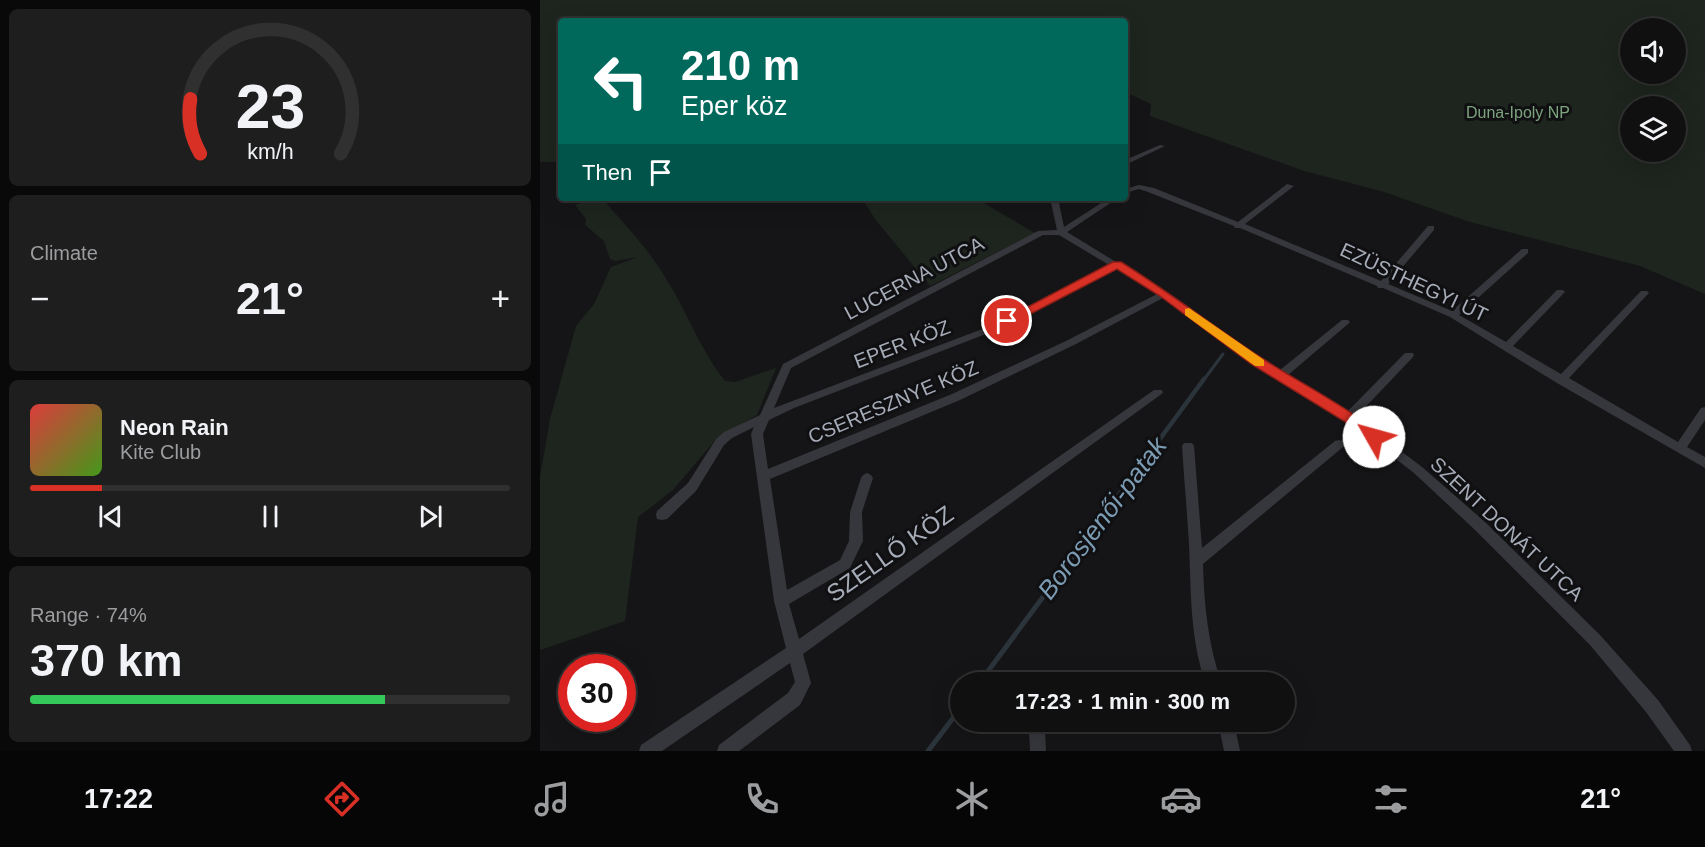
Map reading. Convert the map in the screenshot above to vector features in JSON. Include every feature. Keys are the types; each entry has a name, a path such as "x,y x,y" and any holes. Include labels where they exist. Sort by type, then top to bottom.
{"street":[{"path":"1128,162 1162,146"},
{"path":"1238,226 1290,186"},
{"name":"EZÜSTHEGYI ÚT","path":"1128,191 1144,188 1280,241 1453,315 1705,463"},
{"path":"1055,201 1061,232 1109,201"},
{"path":"1381,286 1431,228"},
{"name":"LUCERNA UTCA","path":"762,419 787,366 1041,232 1061,232"},
{"name":"SZENT DONÁT UTCA","path":"1061,232 1164,294 1279,376 1349,417 1418,470 1479,525 1587,632 1645,697 1684,751"},
{"path":"1453,315 1525,251"},
{"name":"EPER KÖZ","path":"662,515 692,487 720,442 790,405 988,330 1117,264"},
{"path":"1506,346 1560,292"},
{"path":"1561,380 1644,293"},
{"name":"CSERESZNYE KÖZ","path":"763,476 956,397 1070,343 1164,294"},
{"path":"1279,376 1345,322"},
{"path":"1349,417 1409,355"},
{"name":"SZELLŐ KÖZ","path":"647,751 793,652 1158,393"},
{"path":"1680,448 1705,411"},
{"path":"725,751 794,699 803,683 781,601 757,434 762,419"},
{"path":"1196,561 1339,444"},
{"path":"1188,446 1196,561 1194,582 1204,656 1210,672"},
{"path":"781,601 845,564 856,541 856,512 867,478"},
{"path":"1037,732 1038,751"},
{"path":"1228,732 1232,751"}],"green space":[{"name":"Duna-Ipoly NP","path":"540,0 1705,0 1705,294 1640,266 1470,222 1381,191 1304,171 1150,116 1151,104 1128,93 1128,18 558,18 558,164 557,162 540,162"},
{"path":"584,201 605,201 635,236 673,290 707,355 725,381 735,382 776,368 757,415 717,438 673,490 638,517 625,621 540,650 540,477 550,419 576,326 594,304 611,267 638,257 616,261 610,259 604,241 585,225 586,219 575,205"},
{"path":"864,201 980,201 1035,233 930,286 875,219"}],"waterway":[{"name":"Borosjenői-patak","path":"1203,381 1223,354"},
{"name":"Borosjenői-patak","path":"1082,545 1204,379"},
{"name":"Borosjenői-patak","path":"987,672 1083,543"},
{"name":"Borosjenői-patak","path":"928,751 950,722"}],"slow traffic":[{"path":"1189,312 1260,363"}],"route":[{"path":"1007,321 1117,264 1164,294 1279,376 1349,417 1374,437"}]}
